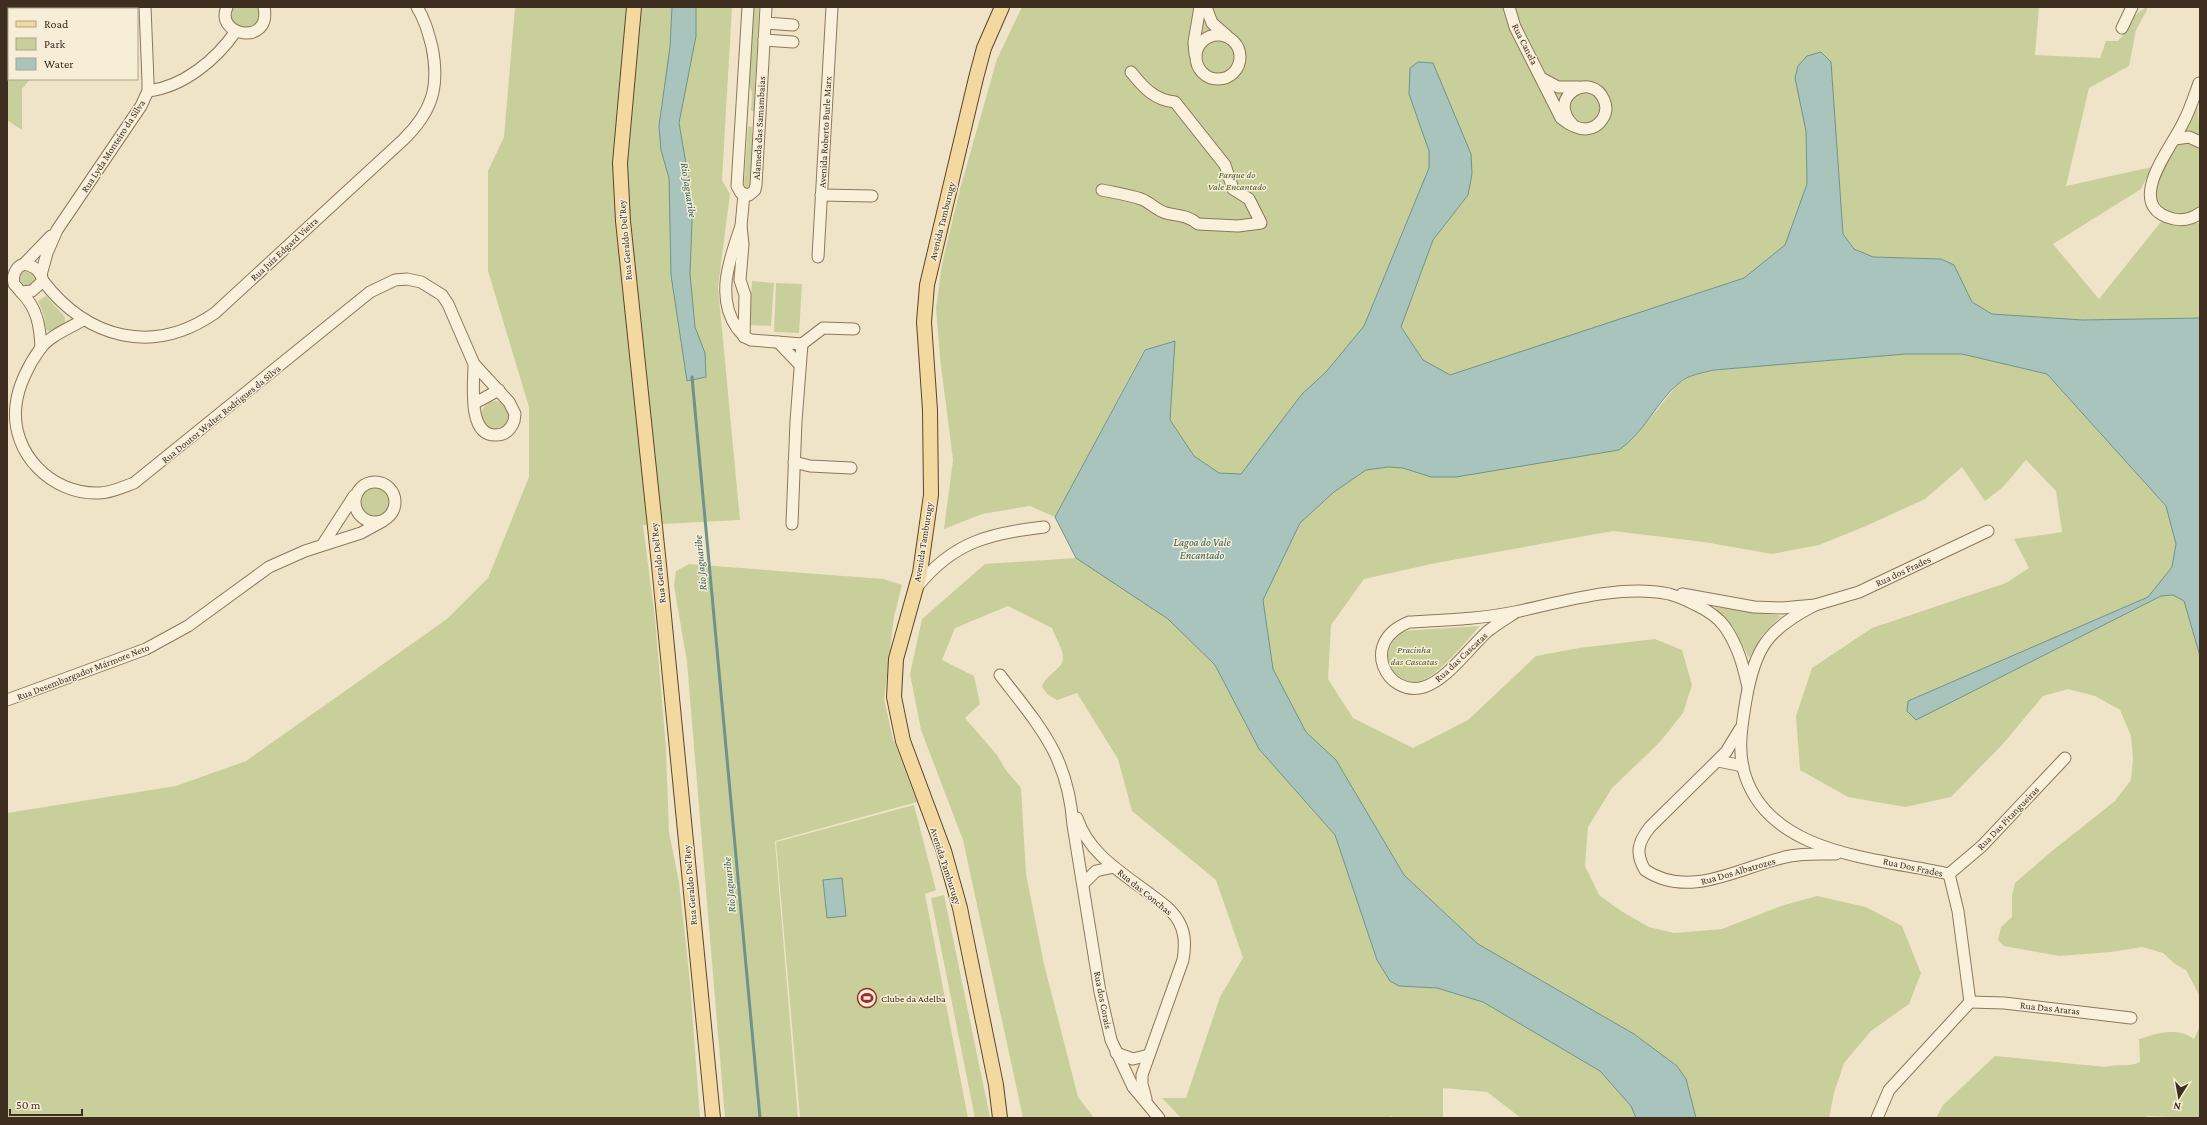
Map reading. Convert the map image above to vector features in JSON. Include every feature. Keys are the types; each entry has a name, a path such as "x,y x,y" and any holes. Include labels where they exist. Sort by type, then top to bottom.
{"main road":[{"name":"Rua Geraldo Del'Rey","path":"634,7 620,163 623,221 659,565 713,1118"},
{"name":"Avenida Tamburugy","path":"1000,1118 996,1085 960,908 944,851 915,777 897,716 894,697 896,660 915,589 928,528 931,495 930,410 924,322 927,285 984,48 1002,7"}],"street":[{"name":"Rua Lyda Monteiro da Silva","path":"42,278 47,252 58,230 141,106 148,91 145,7"},
{"path":"227,7 226,18 229,26 243,34 252,33 259,29 264,22 264,7"},
{"name":"Rua Juiz Edgard Vieira","path":"417,7 426,21"},
{"name":"Rua Juiz Edgard Vieira","path":"42,278 64,306 83,320 94,326 123,335 155,337 187,330 215,313 403,140 423,118 431,100 436,75 426,21 428,7"},
{"name":"Alameda das Samambaias","path":"748,7 737,186 738,190 744,194 752,193 755,190 766,7"},
{"name":"Avenida Roberto Burle Marx","path":"818,257 832,7"},
{"path":"1200,7 1194,42 1196,59 1202,73 1216,80 1224,79 1237,70 1240,62 1238,47 1212,23 1206,7"},
{"name":"Rua Canela","path":"1509,7 1515,27 1561,118 1573,125"},
{"path":"2122,28 2133,8"},
{"path":"766,23 793,24"},
{"path":"148,91 168,87 197,71 219,52 236,31"},
{"path":"1196,59 1196,51 1201,43 1208,38 1216,35 1225,36 1232,41"},
{"path":"764,40 793,42"},
{"path":"1102,190 1129,195 1143,200 1164,213 1177,214 1194,220 1198,224 1238,226 1261,223 1249,199 1233,189 1225,165 1175,102 1163,101 1145,90 1131,72"},
{"path":"1543,80 1558,87 1580,87 1594,89 1600,93 1606,105 1606,112 1598,124 1592,128 1579,128 1573,125 1564,114 1564,107 1568,94 1580,87"},
{"path":"2200,83 2175,139 2151,181 2151,198 2161,213 2169,217 2186,219 2200,213"},
{"path":"742,118 759,119"},
{"path":"2175,139 2189,138 2200,142"},
{"path":"744,194 741,226 743,249 740,280 745,295 744,337"},
{"path":"822,195 872,196"},
{"path":"741,226 731,255 725,298 730,315 744,337 751,340 802,344 823,328 854,329"},
{"name":"Rua Lyda Monteiro da Silva","path":"22,265 58,230"},
{"path":"19,290 13,280 14,275 22,265"},
{"path":"7,268 22,265 36,268 42,278 32,291 19,290"},
{"name":"Rua Doutor Walter Rodrigues da Silva","path":"83,320 41,348 22,383 16,406 18,432 24,448 33,463 45,476 61,486 80,492 100,493 134,483 370,292 395,280 421,282 442,295 448,304 474,364 499,390 513,408 515,414 511,427 506,433 498,435 484,432 476,420 474,364"},
{"path":"7,283 19,290 30,300 38,317 41,348"},
{"path":"726,284 742,285"},
{"path":"778,342 800,365"},
{"path":"792,524 794,462 802,344"},
{"path":"475,403 499,390"},
{"path":"794,462 810,466 851,468"},
{"name":"Rua Desembargador Mármore Neto","path":"7,700 146,649 188,626 269,567 286,558 323,544 361,533 383,521 389,517 395,506 395,499 389,488 378,482 365,484 356,494 323,544"},
{"path":"356,494 355,506 360,516 371,522 383,521"},
{"path":"915,589 930,571 950,555 989,536 1044,527"},
{"name":"Rua dos Frades","path":"1669,594 1687,594 1754,608 1782,608 1815,605 1859,592 1988,531"},
{"name":"Rua das Cascatas","path":"1516,612 1489,631 1443,676 1422,688 1411,688 1399,684 1390,677 1384,667 1381,655 1389,634 1399,626 1409,622 1483,617 1516,612 1536,606 1598,595 1649,592 1669,594 1709,612 1725,626 1742,659 1748,686"},
{"path":"1709,612 1714,600"},
{"name":"Rua dos Frades","path":"1748,686 1756,660 1772,633 1787,620 1815,605"},
{"path":"1782,608 1787,620"},
{"path":"1483,617 1489,631"},
{"path":"1742,659 1749,663 1756,660"},
{"name":"Rua dos Corais","path":"1000,675 1043,732 1055,752 1068,783 1073,825 1104,1012 1116,1053 1133,1087 1159,1118"},
{"name":"Rua Dos Frades","path":"1748,686 1741,727 1743,766 1749,786 1764,809 1782,827 1792,834 1809,842 1849,854 1950,874 1958,911 1970,1002"},
{"name":"Rua Dos Albatrozes","path":"1741,727 1733,743 1718,761 1650,827 1642,837 1638,853 1645,870 1664,879 1696,883 1790,856 1849,854"},
{"name":"Rua Das Pitangueiras","path":"1950,874 1982,846 2065,758"},
{"path":"1718,761 1743,766"},
{"name":"Rua das Conchas","path":"1071,802 1079,824 1090,844 1114,867 1172,912 1184,934 1185,945 1183,960 1142,1075 1142,1084 1149,1107"},
{"path":"1790,856 1794,841 1792,834"},
{"path":"1083,884 1096,871 1114,867"},
{"path":"1877,1118 1889,1090 1970,1002"},
{"name":"Rua Das Araras","path":"1970,1002 2004,1003 2131,1018"},
{"path":"1116,1053 1133,1059 1149,1055"}],"green space":[{"path":"7,7 67,7 8,8 8,80 29,80 22,89 22,130 7,120"},
{"path":"233,7 258,7 260,17 257,24 251,28 238,26 233,22 231,15"},
{"path":"515,7 732,7 722,180 730,194 718,287 740,520 643,525 655,618 666,748 669,832 679,882 690,982 700,1118 7,1118 7,813 176,786 246,761 447,619 488,578 529,477 529,407 488,271 488,171 504,137"},
{"path":"753,7 759,7 754,111 751,111 752,93 748,82"},
{"name":"Parque do Vale Encantado","path":"1022,7 2039,7 2035,55 2100,58 2106,41 2118,41 2133,18 2147,7 2147,10 2136,30 2129,66 2089,88 2066,186 2152,167 2141,189 2053,244 2099,299 2164,218 2180,222 2200,223 2200,318 2083,320 1992,314 1972,302 1954,265 1941,259 1873,257 1854,249 1843,234 1831,62 1795,78 1806,131 1807,184 1785,245 1744,278 1450,375 1423,361 1401,327 1433,240 1468,195 1409,94 1429,151 1429,168 1364,326 1326,372 1302,394 1242,474 1219,473 1194,456 1170,420 1175,341 1144,350 1055,517 1030,506 982,514 944,529 953,460 940,358 936,308 942,264 960,189 997,59"},
{"path":"2197,102 2200,137 2183,133"},
{"path":"748,126 752,127 755,160 753,184 749,190 746,189 744,184"},
{"path":"2181,143 2194,145 2200,150 2201,197 2199,206 2196,209 2189,213 2176,214 2165,209 2160,204 2157,199 2156,185 2165,162 2172,151"},
{"path":"28,270 35,275 36,278 31,285 28,286 21,281 20,278 25,271"},
{"path":"752,281 774,283 771,326 749,325"},
{"path":"776,283 802,284 799,333 774,332"},
{"path":"46,296 65,317 65,324 53,333 46,330 44,315 38,301"},
{"path":"1906,354 1962,354 2047,374 2166,506 2176,544 2172,567 2148,597 1908,701 1907,711 1916,720 2161,596 2173,595 2184,601 2200,656 2200,997 2186,970 2175,964 2163,953 2142,947 2111,952 2059,956 2004,946 1998,940 2001,927 2012,917 2012,895 2015,883 2052,851 2115,801 2131,780 2133,758 2131,736 2120,710 2095,696 2068,689 2043,696 2002,745 1951,797 1905,807 1848,797 1800,770 1796,716 1812,668 1872,628 2006,583 2029,568 2014,539 2062,532 2056,491 2026,460 2003,487 1985,501 1962,467 1925,499 1866,526 1819,545 1772,554 1704,542 1613,531 1436,563 1364,579 1331,625 1328,679 1353,718 1413,748 1468,720 1536,656 1579,648 1655,639 1682,650 1692,685 1683,713 1660,742 1612,788 1588,827 1585,866 1599,895 1621,911 1649,927 1674,933 1722,929 1781,906 1817,896 1866,907 1902,926 1921,973 1909,1004 1871,1031 1844,1063 1834,1093 1829,1118 1696,1118 1686,1079 1677,1066 1634,1034 1478,944 1404,875 1336,760 1306,732 1273,669 1263,600 1300,523 1334,492 1366,470 1388,467 1403,468 1431,477 1631,441 1679,383 1692,376 1714,370"},
{"path":"496,401 506,406 511,416 506,426 496,431 486,426 481,416 486,406"},
{"path":"375,487 385,492 390,502 385,512 375,517 365,512 360,502 365,492"},
{"path":"1076,558 1168,619 1215,665 1259,749 1335,835 1377,960 1399,986 1437,988 1483,1002 1600,1071 1631,1106 1636,1118 1521,1118 1487,1092 1443,1088 1443,1118 1394,1118 1391,1116 1388,1118 1181,1118 1162,1098 1186,1098 1220,997 1243,958 1216,880 1132,811 1118,759 1077,693 1057,700 1048,695 1042,687 1047,679 1063,662 1062,650 1052,628 1008,606 955,628 942,660 974,676 980,704 965,718 997,755 1005,769 1021,788 1026,874 1044,964 1078,1097 1094,1118 1023,1118 963,840 921,730 910,674 922,619 985,564"},
{"path":"689,564 883,579 902,585 894,617 884,699 893,739 917,802 775,841 798,1118 725,1118 687,662 674,586 676,571"},
{"path":"1715,607 1781,616 1762,635 1749,658 1734,628"},
{"name":"Pracinha das Cascatas","path":"1480,626 1443,666 1426,679 1418,682 1409,681 1400,677 1390,667 1388,655 1392,643 1401,631"},
{"name":"Clube da Adelba","path":"914,805 936,890 925,894 968,1118 800,1118 776,842"},
{"path":"944,895 991,1118 975,1118 931,898"},
{"path":"2200,1026 2200,1118 2148,1116 2141,1118 1936,1118 1943,1105 1995,1056 2106,1067 2115,1065 2131,1065 2140,1062 2139,1039 2160,1033 2174,1032 2188,1035 2194,1039"}],"water":[{"path":"672,7 696,7 696,36 679,123 690,187 692,221 690,274 695,327 705,353 706,377 687,381 671,275 669,178 661,150 659,126 670,47"},
{"name":"Lagoa do Vale Encantado","path":"1821,52 1831,62 1843,234 1854,249 1873,257 1941,259 1954,265 1972,302 1992,314 2083,320 2200,318 2200,656 2184,601 2173,595 2161,596 1916,720 1907,711 1908,701 2148,597 2172,567 2176,544 2166,506 2047,374 1962,354 1906,354 1714,370 1700,373 1679,383 1664,399 1636,435 1619,450 1456,477 1431,477 1403,468 1388,467 1366,470 1334,492 1300,523 1263,600 1273,669 1306,732 1336,760 1404,875 1478,944 1634,1034 1677,1066 1686,1079 1696,1118 1636,1118 1631,1106 1600,1071 1483,1002 1437,988 1399,986 1390,981 1377,960 1335,835 1259,749 1215,665 1168,619 1076,558 1055,517 1145,350 1175,341 1170,420 1194,456 1219,473 1241,474 1302,394 1326,372 1364,326 1429,168 1429,151 1409,94 1410,68 1418,62 1433,63 1471,154 1472,174 1468,195 1433,240 1401,327 1423,360 1450,375 1744,278 1785,245 1807,184 1806,131 1795,78 1798,66 1807,56"},
{"path":"842,878 846,916 827,918 823,880"}],"waterway":[{"name":"Rio Jaguaribe","path":"692,377 760,1118"}],"place":[{"name":"Clube da Adelba","path":"867,998"}]}
